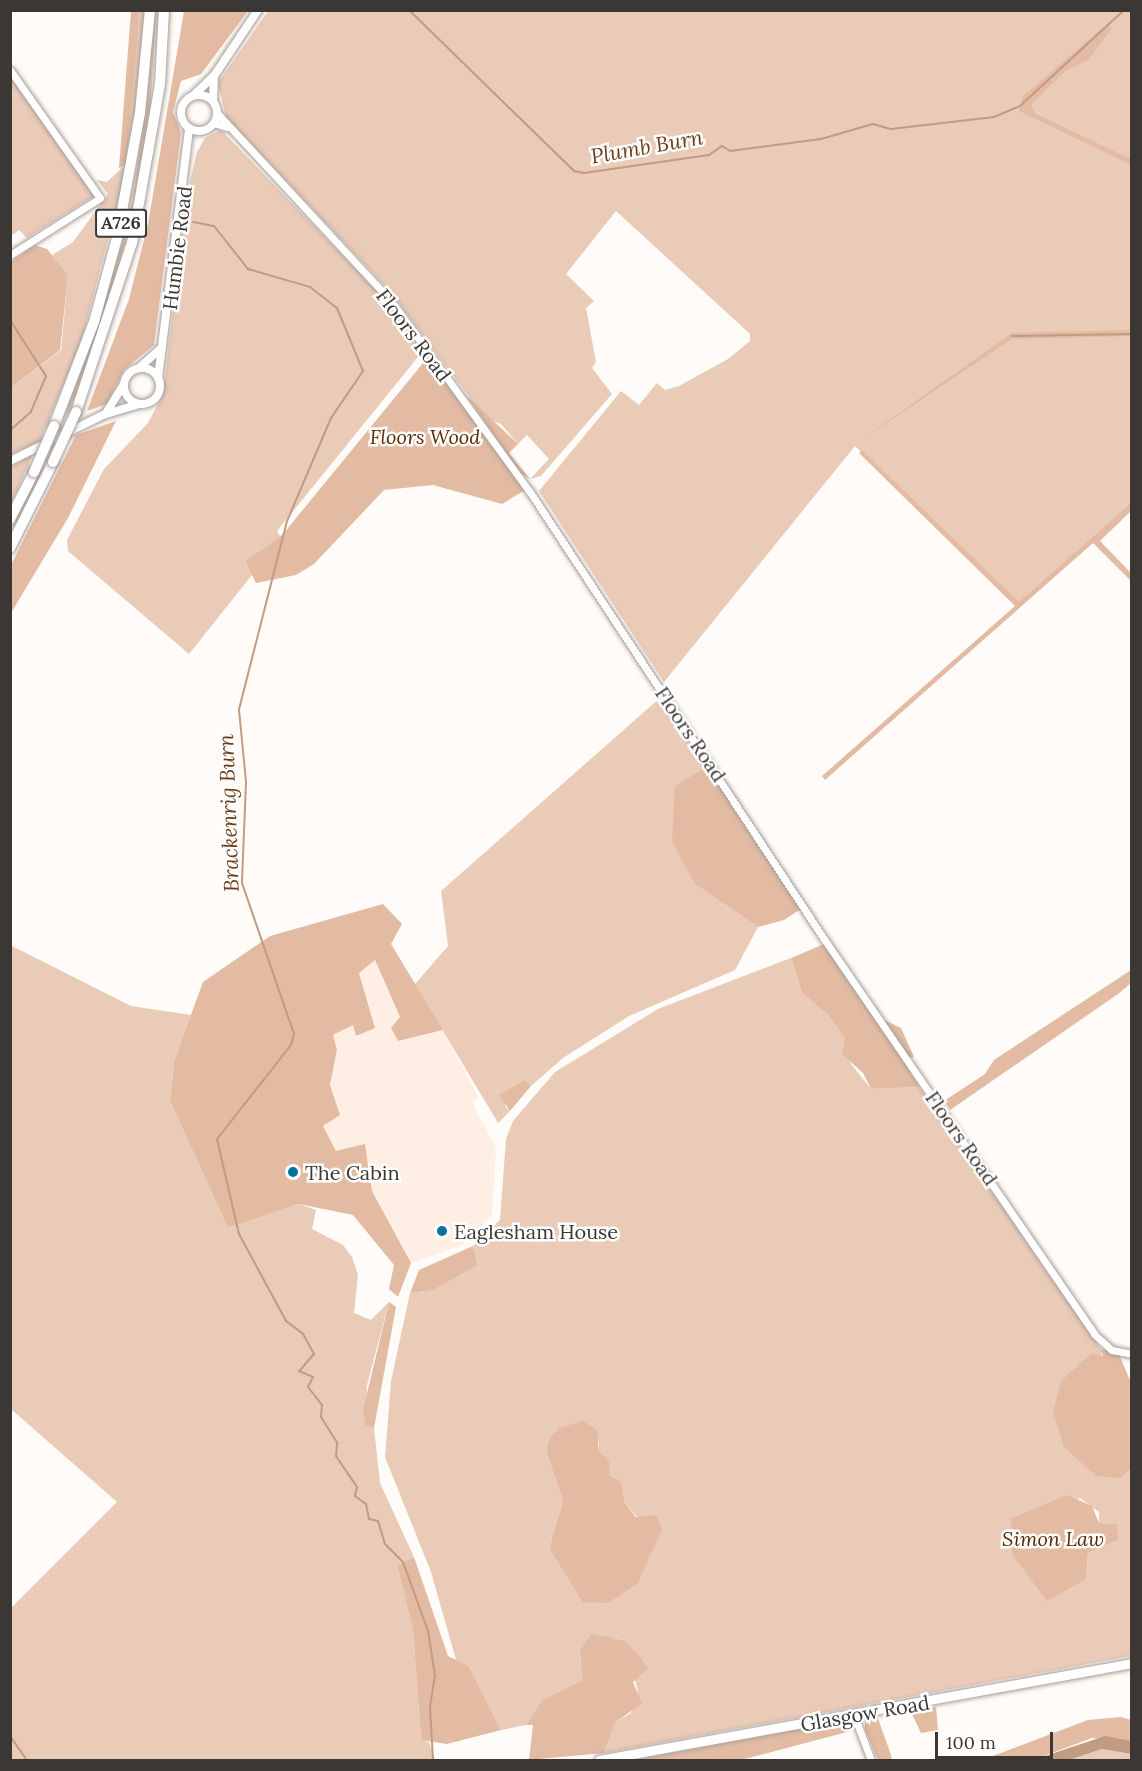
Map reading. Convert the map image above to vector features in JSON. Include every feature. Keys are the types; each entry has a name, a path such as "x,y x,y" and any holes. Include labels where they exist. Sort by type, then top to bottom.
{"highway":[{"name":"A726","path":"10,519 54,426 94,322 117,238 140,113 150,10"},
{"name":"A726","path":"10,548 76,412 132,243 160,84 164,10"}],"main road":[{"name":"Glasgow Road","path":"599,1761 1131,1664"}],"street":[{"path":"214,76 213,102 217,112 213,123 205,130 189,128 181,113 194,95 214,76 258,10"},
{"path":"10,70 100,198 10,255"},
{"path":"194,95 213,102"},
{"name":"Floors Road","path":"217,112 227,127 404,318 530,492 824,939 1094,1334 1112,1350 1131,1354"},
{"path":"213,123 227,127"},
{"name":"Humbie Road","path":"158,378 189,151 189,128"},
{"name":"Humbie Road","path":"189,151 205,130"},
{"path":"103,415 117,401 124,382 164,344"},
{"path":"10,460 103,415 157,396 158,378 138,368"},
{"path":"124,382 128,397 139,404"},
{"path":"854,1715 871,1761"}],"shaded area":[{"path":"139,11 146,11 132,149 80,346 39,442 11,454 11,388 61,350 68,275 52,255 73,242 108,194 97,180 107,182 126,164"},
{"path":"156,11 150,116 130,228 81,386 62,421 98,327 133,201"},
{"path":"268,11 1131,11 1131,506 1019,605 855,446 664,682 539,491 621,391 639,405 657,383 665,390 679,386 728,359 750,341 750,334 616,211 566,274 594,301 586,308 596,362 592,368 612,394 541,476 530,479 549,459 527,435 518,444 501,424 485,418 391,292 226,117 218,83"},
{"path":"10,74 94,196 27,238 19,230 11,236"},
{"path":"221,130 378,292 422,352 277,531 280,536 245,561 252,575 189,654 68,551 67,540 104,469 148,423 163,394 187,194 197,152 205,138"},
{"path":"33,454 11,504 11,467"},
{"path":"661,697 707,767 695,884 758,927 735,970 629,1016 563,1058 531,1086 525,1080 508,1094 505,1106 510,1111 498,1123 415,984 448,946 441,891"},
{"path":"10,945 131,1006 191,1015 174,1061 170,1101 228,1228 299,1204 316,1210 312,1229 343,1245 352,1257 358,1275 354,1313 371,1320 389,1302 367,1385 366,1426 374,1428 380,1483 414,1557 397,1565 413,1630 421,1740 429,1742 435,1760 11,1760 11,1608 117,1502 11,1409"},
{"path":"791,958 802,993 829,1016 845,1039 851,1064 871,1089 919,1087 1101,1349 1121,1478 1131,1469 1131,1656 604,1753 615,1723 631,1713 638,1691 624,1640 614,1638 580,1651 582,1680 541,1701 526,1725 501,1730 469,1666 456,1660 431,1572 385,1457 391,1381 410,1293 434,1290 476,1265 473,1246 500,1220 506,1139 513,1121 555,1072 658,1009","holes":["549,1439 599,1441 599,1451 609,1475 621,1481 625,1503 654,1536 650,1557 612,1596 582,1602 549,1548 563,1501 546,1451","1080,1498 1099,1512 1099,1523 1116,1524 1118,1540 1088,1553 1086,1579 1011,1553 1015,1541"]},
{"path":"375,959 400,1018 391,1028 398,1041 443,1030 479,1098 472,1102 496,1148 492,1215 462,1245 411,1263 372,1191 365,1145 336,1151 323,1125 340,1115 330,1085 337,1050 333,1035 353,1025 375,1028 359,972"},
{"path":"1105,1736 1131,1741 1131,1754 1102,1749 1069,1760 1033,1760"},
{"path":"1102,1749 1131,1754 1131,1760 1069,1760"}],"green space":[{"path":"131,11 139,11 138,30 126,165 119,168"},
{"path":"184,11 248,11 201,74 181,81 173,112 181,133 154,345 124,370 107,404 87,411 129,299 148,224"},
{"path":"1107,24 1112,29 1088,60 1065,71 1031,105 1036,114 1131,159 1131,165 1019,111 1023,96"},
{"path":"35,245 47,249 68,275 60,350 11,388 11,262"},
{"path":"1131,330 1131,336 1012,339 858,442 1012,333"},
{"name":"Floors Wood","path":"428,357 525,490 502,504 433,485 384,490 314,564 296,575 256,583 245,561 283,534"},
{"path":"466,395 518,444 509,453 530,479 520,473"},
{"path":"116,421 68,518 11,613 11,565 76,435"},
{"path":"862,450 1019,602 1131,503 1131,511 1100,541 1131,573 1131,581 1093,543 825,780 822,776 1015,606 859,453"},
{"path":"707,767 801,909 784,920 758,927 695,884 672,842 675,786"},
{"path":"383,904 402,924 391,944 443,1030 398,1041 391,1028 400,1017 375,960 359,973 375,1028 356,1036 353,1025 333,1035 337,1050 330,1085 340,1115 323,1126 336,1151 365,1144 372,1191 411,1263 398,1297 389,1289 394,1265 353,1215 299,1204 228,1228 170,1101 174,1061 203,982 270,936"},
{"path":"824,944 879,1024 884,1020 901,1028 914,1057 902,1058 919,1087 871,1089 863,1073 842,1054 845,1039 829,1016 802,993 791,958"},
{"path":"1131,970 1131,983 1118,994 950,1110 944,1101 985,1074 994,1060"},
{"path":"525,1080 531,1086 510,1111 499,1095"},
{"path":"473,1246 477,1265 434,1290 410,1293 419,1270"},
{"path":"389,1302 396,1307 374,1428 366,1426 363,1410"},
{"path":"1101,1349 1119,1354 1131,1383 1131,1469 1121,1478 1096,1476 1064,1447 1053,1412 1061,1381 1092,1353 1103,1356"},
{"path":"583,1421 597,1430 599,1451 609,1461 609,1475 621,1481 625,1503 636,1517 656,1515 662,1529 638,1583 608,1603 582,1602 549,1548 563,1501 546,1451 549,1439 559,1428"},
{"name":"Simon Law","path":"1067,1495 1092,1506 1099,1523 1117,1524 1118,1540 1088,1553 1086,1579 1047,1601 1011,1553 1015,1541 1010,1519"},
{"path":"414,1557 448,1656 469,1666 501,1730 447,1744 421,1740 413,1630 397,1565"},
{"path":"591,1634 624,1640 642,1659 648,1669 633,1682 642,1703 615,1723 604,1753 529,1760 533,1725 526,1725 541,1701 582,1680 580,1651"},
{"path":"936,1707 938,1730 921,1733 911,1712"},
{"path":"877,1716 892,1760 878,1760 865,1729 865,1721"},
{"path":"1121,1717 1131,1720 1131,1741 1092,1738 1033,1760 982,1760 1088,1720"},
{"path":"848,1720 851,1731 741,1760 634,1760"}],"waterway":[{"name":"Plumb Burn","path":"409,10 574,171 584,173 709,155 722,146 730,151 821,139 873,124 891,129 994,117 1020,106 1124,10"},
{"name":"Brackenrig Burn","path":"193,222 214,226 248,269 310,287 337,308 363,371 331,418 287,521 239,710 246,782 242,883 294,1034 291,1045 217,1139 239,1234 286,1321 303,1334 314,1354 299,1371 313,1377 308,1387 322,1405 321,1417 337,1443 336,1456 357,1487 355,1496 366,1504 369,1519 378,1521 385,1544 403,1562 428,1631 435,1675 430,1707 433,1760"},
{"path":"10,320 46,376 31,412 10,430"},
{"path":"1012,336 1132,334"},
{"path":"10,1736 27,1760"}],"place":[{"name":"The Cabin","path":"293,1172"},
{"name":"Eaglesham House","path":"442,1231"}]}
